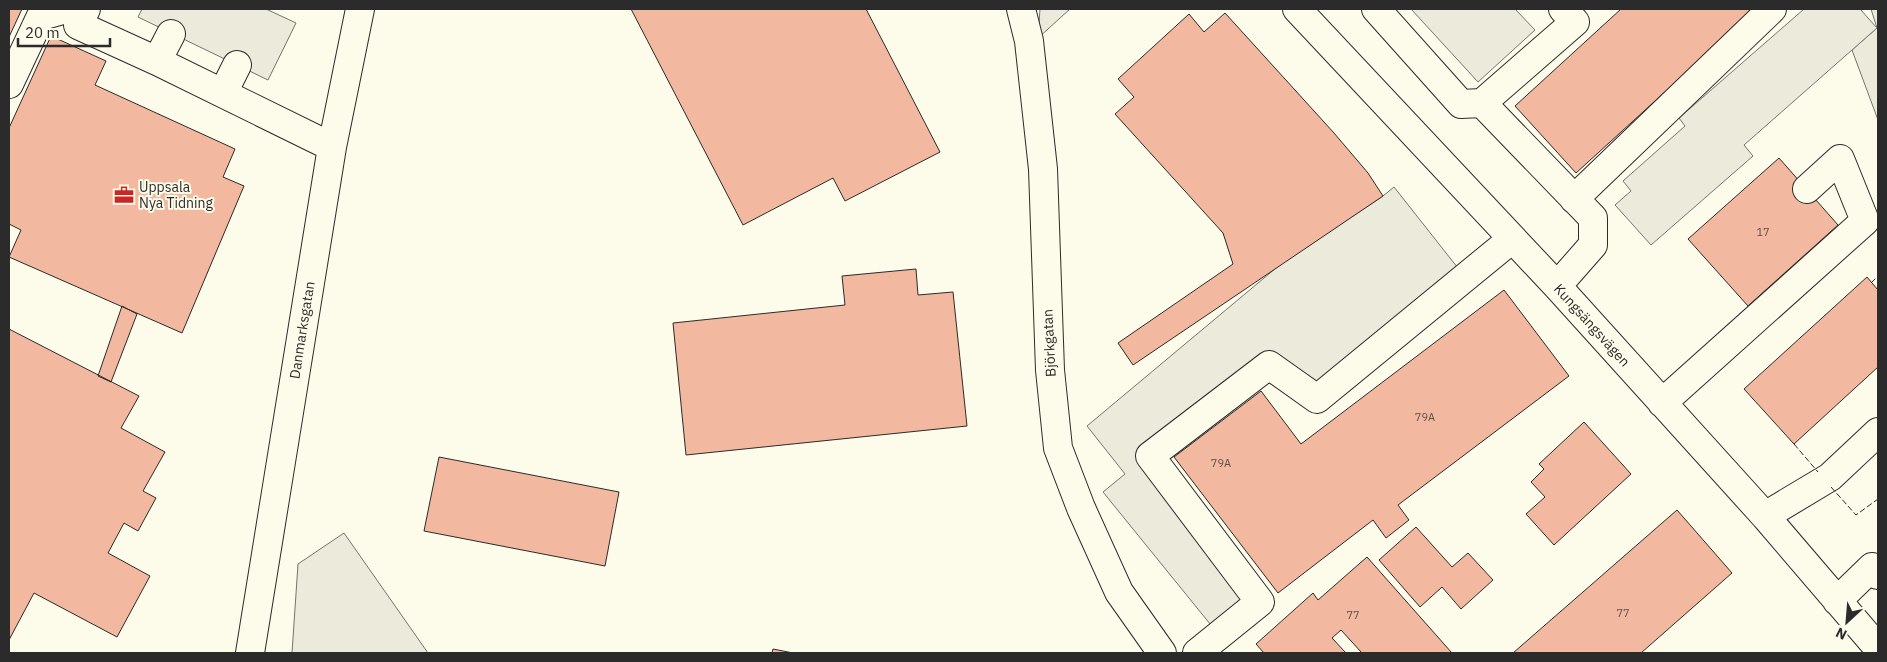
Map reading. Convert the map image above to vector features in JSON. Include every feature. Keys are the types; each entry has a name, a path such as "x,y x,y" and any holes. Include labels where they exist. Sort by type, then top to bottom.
{"street":[{"path":"9,84 41,16 66,9"},
{"path":"86,9 78,25 158,61 332,147"},
{"name":"Danmarksgatan","path":"250,653 332,147 360,9"},
{"name":"Björkgatan","path":"1021,9 1029,41 1043,169 1050,370 1058,448 1081,508 1119,592 1162,653"},
{"name":"Kungsängsvägen","path":"1297,9 1557,286 1765,516 1838,601 1870,648"},
{"path":"1376,9 1461,104 1482,103 1576,13"},
{"path":"1574,199 1772,9"},
{"path":"158,61 171,34"},
{"path":"223,93 237,65"},
{"path":"1482,103 1593,218 1592,245 1557,286"},
{"path":"1662,403 1865,221 1840,159 1806,189"},
{"path":"1197,653 1260,602 1150,456 1269,365 1316,399 1512,239"},
{"path":"1765,516 1830,476 1878,432"},
{"path":"1838,601 1872,568 1878,575"}],"shaded area":[{"path":"142,9 266,9 296,23 268,80 138,17"},
{"path":"1040,9 1070,9 1038,38"},
{"path":"1411,9 1515,9 1535,30 1478,82"},
{"path":"1804,9 1860,9 1877,28 1744,145 1753,156 1651,245 1615,205 1631,191 1623,181 1685,126 1679,118"},
{"path":"1871,9 1878,9 1878,120 1852,50 1877,28"},
{"path":"1394,187 1465,277 1317,399 1269,365 1150,455 1260,602 1219,635 1103,492 1125,474 1087,426 1282,263"},
{"path":"344,533 428,653 292,653 298,564"}],"building":[{"path":"9,9 22,9 9,37"},
{"path":"631,9 866,9 940,152 845,201 833,178 743,225"},
{"path":"1621,9 1756,9 1576,173 1515,106"},
{"path":"1225,13 1334,133 1368,173 1383,196 1133,365 1118,343 1233,264 1223,233 1115,114 1134,97 1118,79 1189,14 1204,32"},
{"path":"51,36 106,61 95,85 235,149 223,177 244,186 182,333 9,257 21,230 9,224 9,128"},
{"path":"1779,158 1838,225 1748,306 1688,239"},
{"path":"916,269 918,295 953,292 967,426 686,455 673,323 845,305 842,276"},
{"path":"1867,277 1878,290 1878,367 1794,444 1744,389"},
{"path":"1504,290 1569,376 1398,505 1409,520 1386,538 1373,520 1278,593 1174,457 1261,391 1301,444"},
{"path":"122,306 137,314 111,382 98,376"},
{"path":"9,329 139,396 121,428 165,452 143,491 156,498 138,531 124,523 108,553 150,576 117,637 34,593 9,640"},
{"path":"1584,422 1631,474 1554,545 1526,514 1545,497 1531,482 1544,469 1539,464"},
{"path":"439,457 619,492 605,566 424,531"},
{"path":"1677,510 1732,573 1641,653 1513,653"},
{"path":"1416,527 1452,567 1468,553 1493,580 1461,609 1442,587 1420,607 1379,560"},
{"path":"1367,557 1452,653 1362,653 1341,630 1332,638 1346,653 1264,653 1256,644 1313,593 1318,600"},
{"path":"773,649 793,653 772,653"}],"fence":[{"path":"1871,283 1878,276"},
{"path":"1794,444 1818,472"},
{"path":"1831,487 1856,515 1878,499"}],"place":[{"name":"Uppsala Nya Tidning","path":"124,195"}]}
